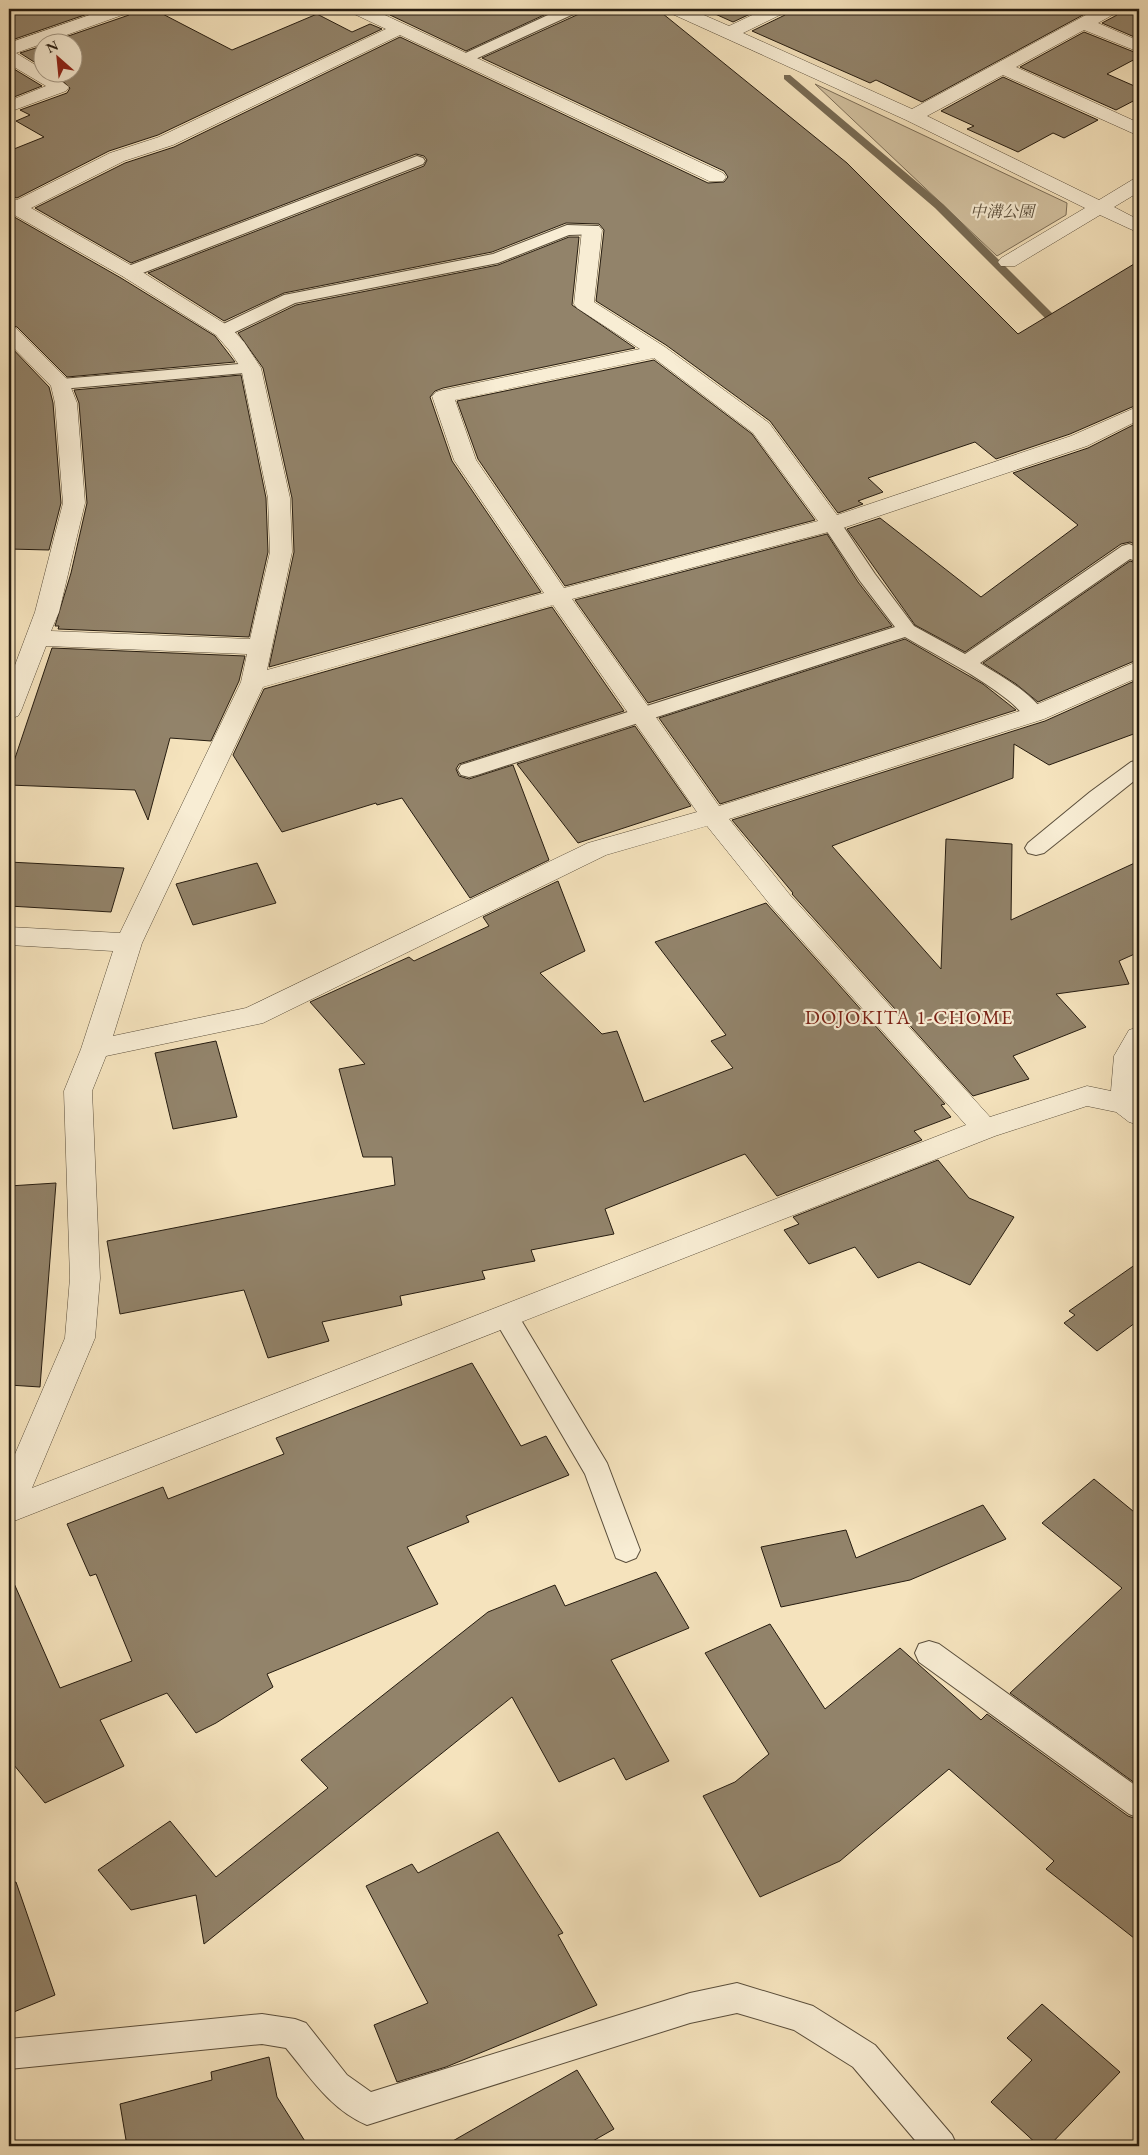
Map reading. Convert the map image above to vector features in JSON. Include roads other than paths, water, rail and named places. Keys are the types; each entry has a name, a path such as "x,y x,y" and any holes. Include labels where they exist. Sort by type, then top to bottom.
{"street":[{"path":"9,49 60,30 85,24 122,9"},
{"path":"676,9 913,116 1139,228"},
{"path":"729,33 778,9"},
{"path":"913,116 1110,9"},
{"path":"363,10 716,177"},
{"path":"1084,24 1139,48"},
{"path":"16,211 117,157 166,140 399,28"},
{"path":"9,56 60,87 9,107"},
{"path":"1001,67 1139,130"},
{"path":"1008,262 1100,209 1139,184"},
{"path":"9,1504 80,1338 85,1278 78,1091 95,1049 129,943 253,682 281,552 279,498 252,368 237,346 223,331 129,272 16,211"},
{"path":"592,230 584,304 658,351 761,428 832,524"},
{"path":"9,332 61,384 66,403 74,503 47,612 9,711"},
{"path":"658,351 443,396 465,460 558,596 714,816 781,901 985,1129"},
{"path":"253,682 558,596 832,524 1079,441 1139,412"},
{"path":"36,638 260,647"},
{"path":"95,1049 252,1016 598,849 714,816 1035,714 1139,668"},
{"path":"9,936 129,943"},
{"path":"9,1510 985,1129 1088,1096 1132,1109 1128,1056 1139,1037"}],"lane":[{"path":"464,59 573,9"},
{"path":"129,272 417,161"},
{"path":"223,331 290,299 498,258 567,230 592,230"},
{"path":"61,384 252,368"},
{"path":"832,524 867,577 907,630 966,663 1015,695 1035,714"},
{"path":"966,663 1129,550 1139,556"},
{"path":"469,770 907,630"},
{"path":"1036,848 1098,797 1139,767"},
{"path":"506,1317 597,1471 626,1550"},
{"path":"929,1654 1139,1805"},
{"path":"9,2054 262,2030 295,2034 336,2086 367,2109 690,2008 737,1998 802,2017 864,2056 941,2146"}],"waterway":[{"path":"787,77 939,206 1062,329"}],"district":[{"name":"DOJOKITA 1-CHOME","path":"909,1017"}],"park label":[{"name":"中溝公園","path":"1002,211"}]}
